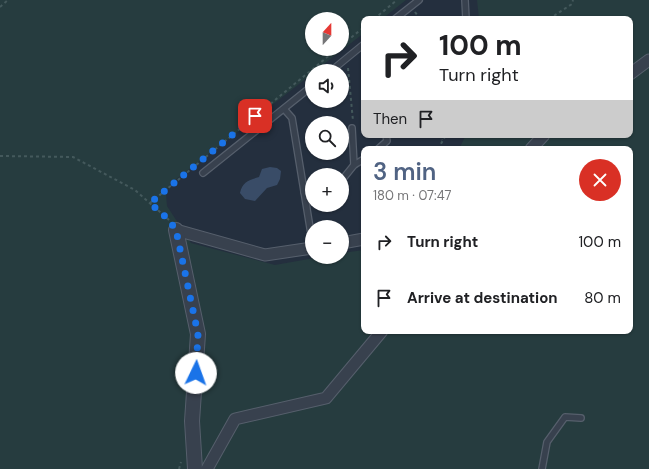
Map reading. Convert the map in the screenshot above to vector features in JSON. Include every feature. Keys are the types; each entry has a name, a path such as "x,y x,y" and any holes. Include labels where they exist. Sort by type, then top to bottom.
{"street":[{"path":"633,72 649,60"},
{"path":"534,146 541,138"},
{"path":"195,469 192,421 198,334 176,230 265,255 305,249"},
{"path":"349,242 361,240"},
{"path":"207,469 235,419 326,398 379,334"}],"lane":[{"path":"399,16 419,0"},
{"path":"465,0 466,16"},
{"path":"340,64 361,46"},
{"path":"203,173 305,92"},
{"path":"284,109 292,118 309,220"},
{"path":"352,128 354,165"},
{"path":"349,171 361,160"},
{"path":"542,469 547,442 565,417 581,418"}],"path":[{"path":"0,7 8,0"},
{"path":"378,16 397,0"},
{"path":"554,16 572,4 573,0"},
{"path":"349,39 361,29"},
{"path":"150,203 328,56"},
{"path":"347,58 353,121 352,128"},
{"path":"440,146 444,138"},
{"path":"0,156 73,157 135,190 168,219 176,230"}],"green space":[{"path":"0,0 406,0 386,16 361,16 361,35 349,45 349,12 305,12 305,56 334,56 324,64 305,64 305,79 170,184 166,194 167,206 191,243 275,265 305,260 305,264 349,264 349,252 361,250 361,334 633,334 633,146 460,146 464,138 633,138 633,16 479,16 477,0 649,0 649,469 0,469"}],"water":[{"path":"270,167 277,168 281,171 280,179 277,185 267,188 255,201 245,199 240,193 242,186 249,180 259,177 262,169"}],"route":[{"path":"196,373 198,334 176,230 168,219 150,203 255,116"}]}
